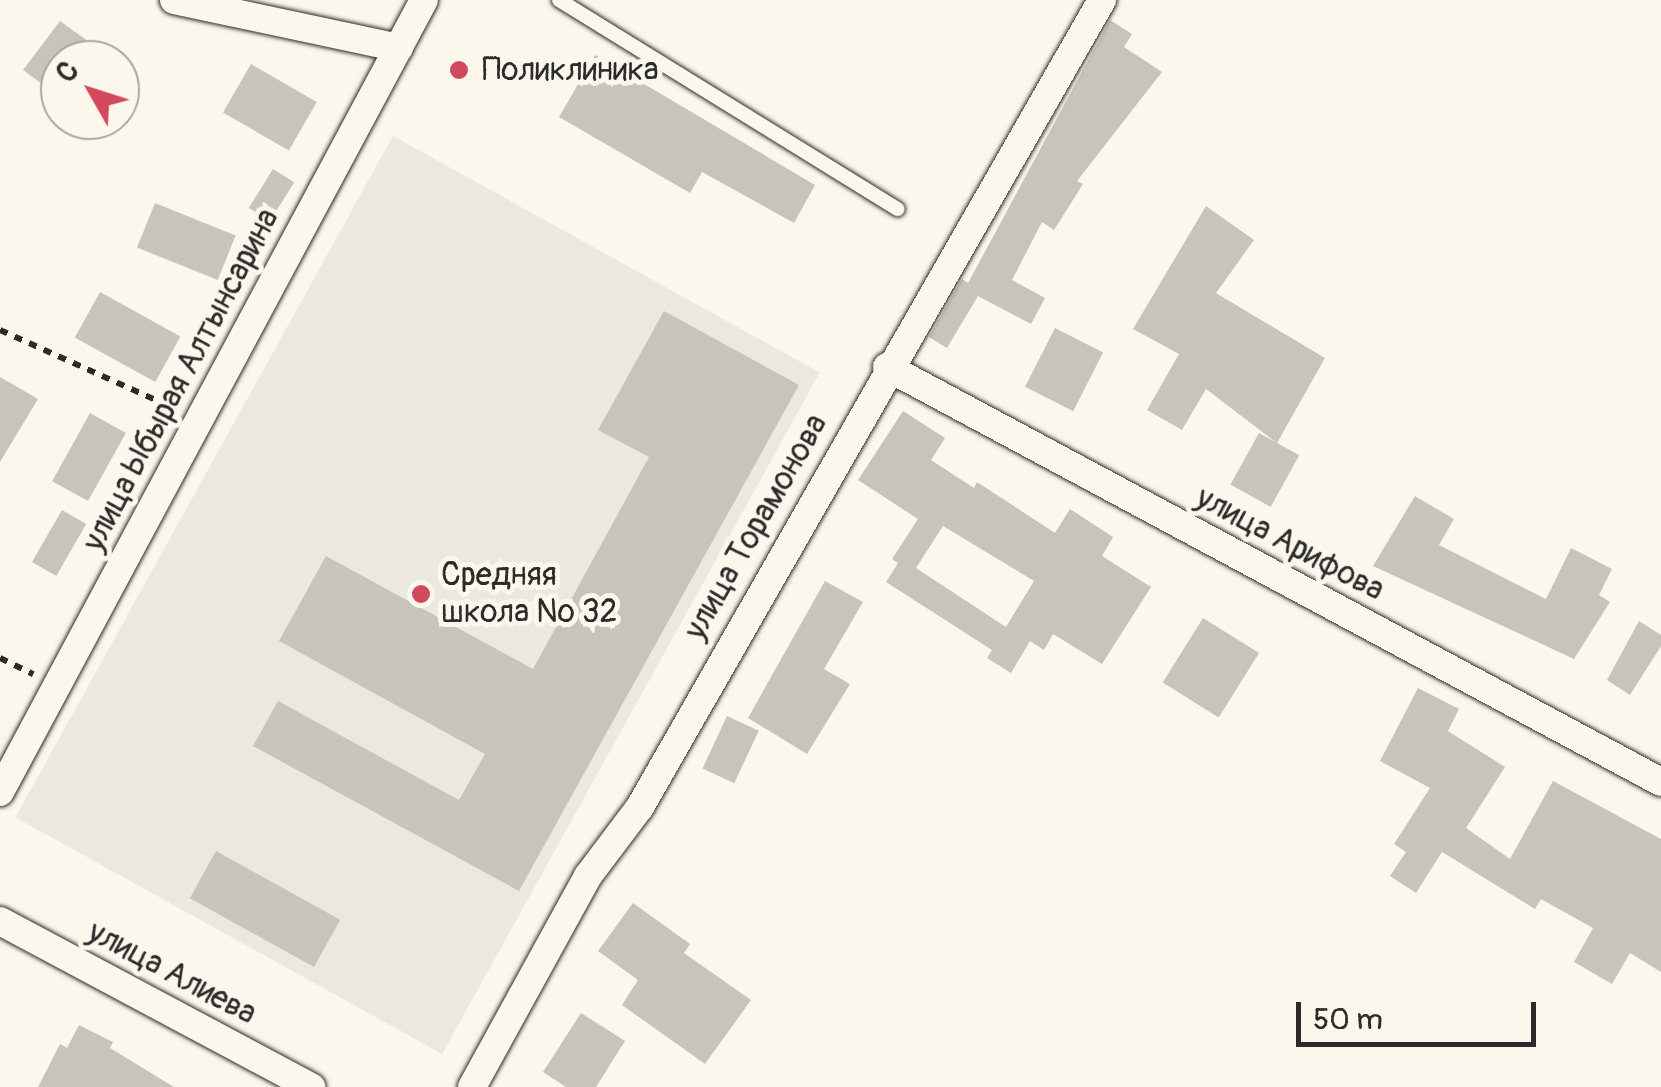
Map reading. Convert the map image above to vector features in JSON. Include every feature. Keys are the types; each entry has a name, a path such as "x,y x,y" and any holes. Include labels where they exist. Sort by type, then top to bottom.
{"street":[{"path":"174,0 399,48"},
{"name":"улица Ыбырая Алтынсарина","path":"0,792 424,0"},
{"name":"улица Торамонова","path":"472,1087 588,876 640,807 887,367 1102,0"},
{"name":"улица Арифова","path":"887,367 1661,782"},
{"name":"улица Алиева","path":"0,920 311,1087"}],"lane":[{"path":"559,0 898,209"}],"path":[{"path":"0,330 200,420"}],"shaded area":[{"name":"Средняя школа № 32","path":"393,136 820,373 442,1054 15,817"}],"building":[{"path":"1110,20 1132,34 1124,47 1162,72 1077,181 1083,184 1054,230 1042,222 1012,280 1045,298 1031,324 978,296 947,348 929,337 962,279 968,283"},
{"path":"60,21 86,40 46,40"},
{"path":"40,47 40,82 23,70"},
{"path":"595,55 815,185 794,223 702,172 690,193 559,117"},
{"path":"251,64 317,102 289,150 223,112"},
{"path":"273,169 294,182 270,221 249,208"},
{"path":"155,203 236,236 218,280 137,248"},
{"path":"1206,206 1254,240 1216,293 1325,358 1277,443 1206,389 1182,430 1147,410 1179,354 1133,329"},
{"path":"100,292 180,337 155,382 75,337"},
{"path":"664,311 799,385 519,891 253,746 278,701 459,800 485,754 279,641 326,556 533,669 649,457 598,430"},
{"path":"1055,328 1103,353 1073,411 1025,387"},
{"path":"0,377 38,399 0,462"},
{"path":"903,411 945,438 931,460 974,488 977,482 1055,533 1070,509 1113,537 1102,556 1151,587 1102,664 1053,634 1044,650 1030,641 1011,673 987,658 992,650 886,582 898,563 892,559 918,519 858,480","holes":["943,526 1034,581 1006,627 916,568"]},
{"path":"90,413 126,433 88,501 52,481"},
{"path":"1259,433 1299,455 1271,507 1230,485"},
{"path":"1415,496 1454,519 1439,545 1546,599 1571,548 1612,569 1599,595 1610,602 1574,659 1373,566"},
{"path":"62,510 86,524 56,576 32,562"},
{"path":"825,581 863,602 824,669 850,684 807,754 748,718"},
{"path":"1203,618 1259,653 1219,717 1163,682"},
{"path":"1639,621 1661,635 1661,646 1630,695 1607,680"},
{"path":"1418,688 1459,709 1448,731 1505,767 1466,828 1510,859 1553,781 1661,839 1661,972 1630,953 1612,984 1574,962 1593,928 1541,899 1535,909 1442,852 1416,893 1390,876 1406,852 1394,844 1430,788 1380,761"},
{"path":"727,716 759,731 734,783 702,769"},
{"path":"216,851 340,920 314,967 190,898"},
{"path":"633,903 690,944 684,953 751,1000 705,1064 622,1005 638,980 598,951"},
{"path":"581,1013 625,1041 596,1087 566,1087 543,1072"},
{"path":"79,1025 113,1042 110,1048 174,1087 38,1087 60,1044 67,1048"}],"place":[{"name":"Поликлиника","path":"459,70"},
{"name":"Средняя школа № 32","path":"421,594"}]}
